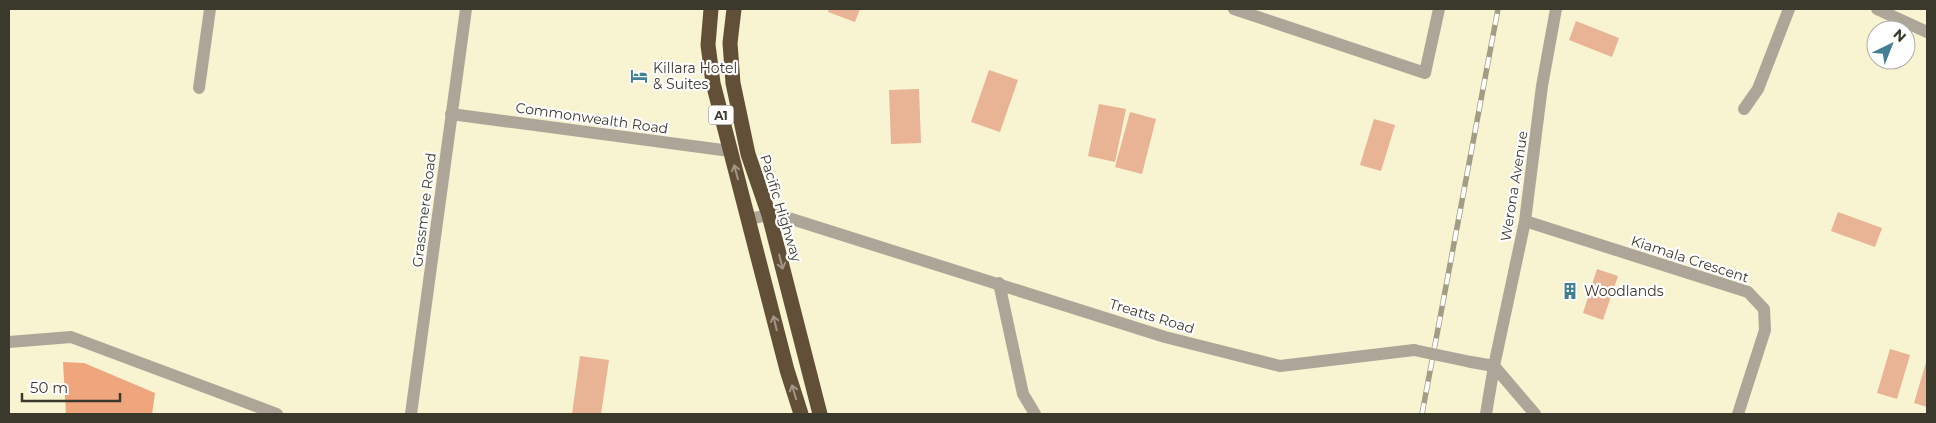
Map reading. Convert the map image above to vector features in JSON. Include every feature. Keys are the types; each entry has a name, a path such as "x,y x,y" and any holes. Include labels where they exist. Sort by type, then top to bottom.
{"highway":[{"name":"A1","path":"710,9 708,45 713,83 787,370 801,414"},
{"name":"Pacific Highway","path":"734,9 730,43 732,83 741,116 748,154 769,215 820,414"}],"street":[{"path":"198,88 210,9"},
{"name":"Grassmere Road","path":"411,414 466,9"},
{"path":"1234,9 1425,73 1439,9"},
{"name":"Werona Avenue","path":"1486,414 1494,366 1525,221 1542,86 1556,9"},
{"path":"1744,109 1758,89 1789,9"},
{"path":"1877,9 1927,32"},
{"name":"Commonwealth Road","path":"451,114 730,151"},
{"name":"Treatts Road","path":"748,219 769,215 785,217 1165,337 1280,366 1414,350 1494,366"},
{"name":"Kiamala Crescent","path":"1525,221 1748,292 1764,309 1765,330 1738,414"},
{"path":"999,284 1023,394 1034,414"},
{"path":"9,342 71,338 277,414"},
{"path":"1494,366 1535,414"}],"shaded area":[{"path":"829,9 860,9 855,22 828,12"},
{"path":"1576,21 1619,38 1612,57 1569,40"},
{"path":"989,70 1018,80 1000,132 971,122"},
{"path":"919,89 921,143 891,144 889,90"},
{"path":"1099,104 1126,109 1115,162 1088,156"},
{"path":"1130,112 1156,119 1142,174 1115,167"},
{"path":"1374,119 1395,125 1381,171 1360,165"},
{"path":"1838,212 1882,228 1875,247 1831,231"},
{"path":"1597,269 1618,276 1603,320 1583,313"},
{"path":"1890,349 1910,355 1897,399 1877,393"},
{"path":"580,356 609,360 601,414 572,414"},
{"path":"1927,359 1927,407 1914,403"},
{"path":"63,362 84,363 155,393 152,414 66,414"}],"railway":[{"path":"1422,414 1498,9"}],"place":[{"name":"Killara Hotel & Suites","path":"639,76"},
{"name":"Woodlands","path":"1570,291"}]}
